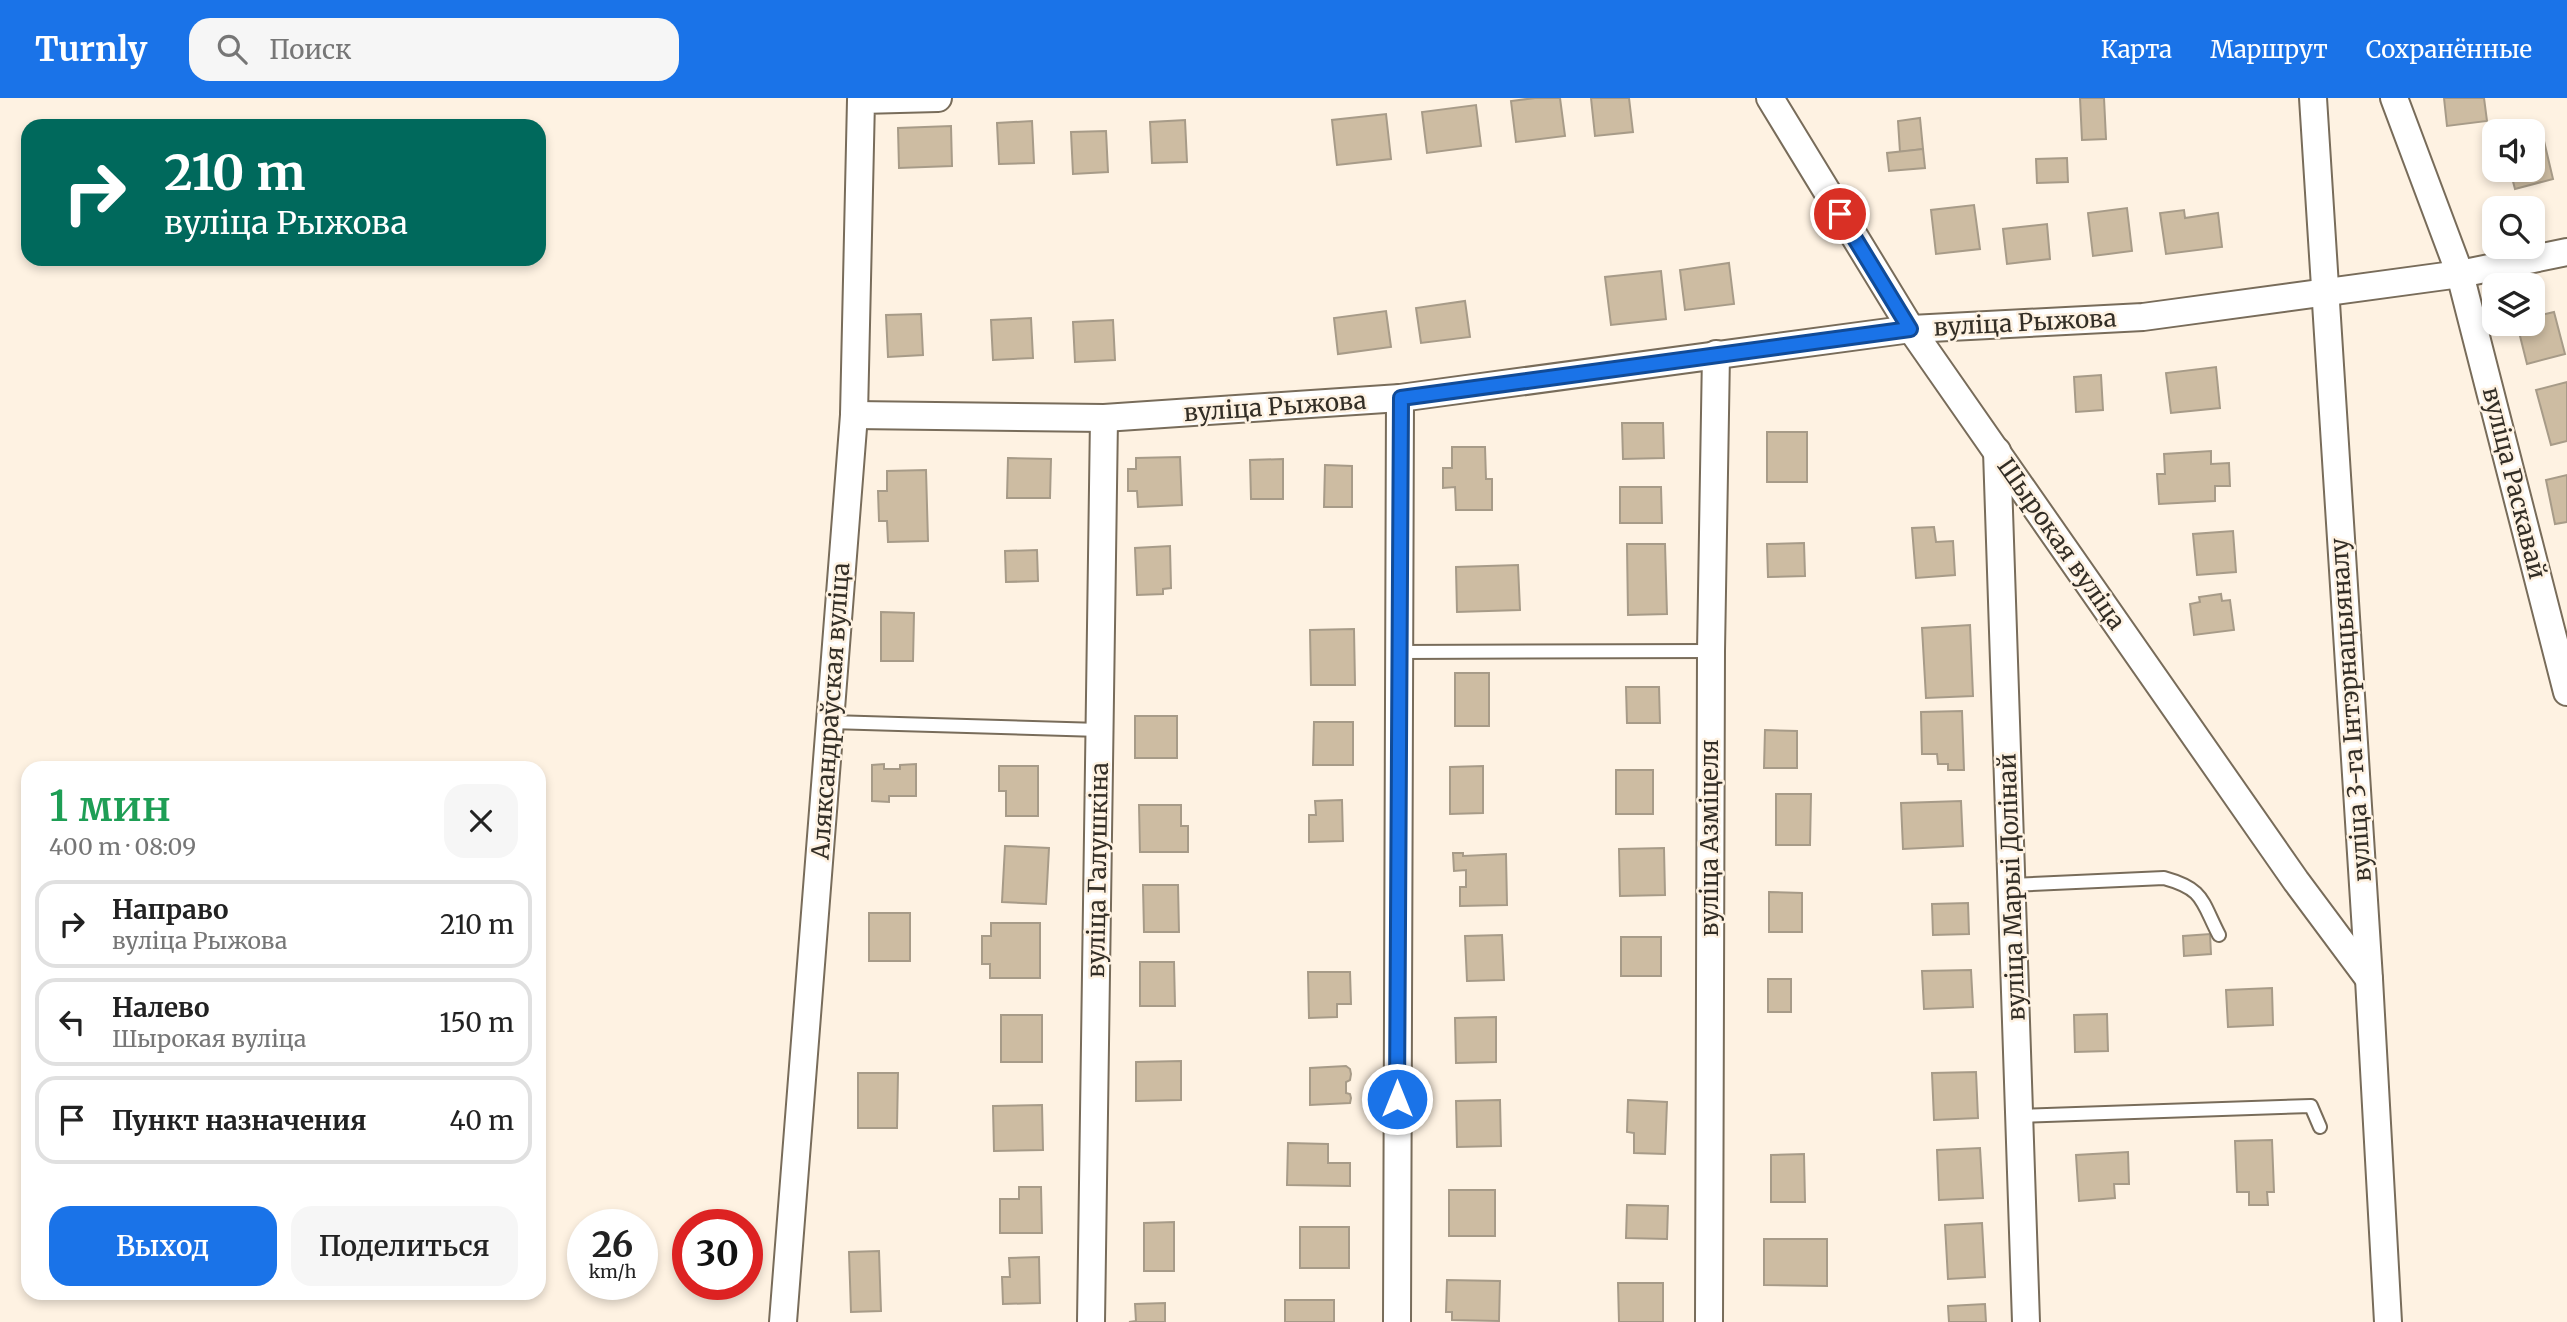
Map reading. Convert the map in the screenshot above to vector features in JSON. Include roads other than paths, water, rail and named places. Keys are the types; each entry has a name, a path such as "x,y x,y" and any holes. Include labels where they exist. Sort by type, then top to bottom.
{"street":[{"path":"861,100 938,98"},
{"name":"Шырокая вуліца","path":"1770,98 1910,329 2296,881 2369,979"},
{"name":"вуліца 3-га Інтэрнацыяналу","path":"2313,98 2388,1322"},
{"name":"вуліца Раскавай","path":"2394,98 2460,274 2560,638 2567,692"},
{"name":"Аляксандраўская вуліца","path":"783,1322 854,415 861,100"},
{"name":"вуліца Рыжова","path":"854,415 1104,418 1401,398 1910,329 2143,317 2460,274 2567,252"},
{"name":"вуліца Азміцеля","path":"1709,1322 1711,651 1716,354"},
{"path":"1397,1322 1401,398"},
{"name":"вуліца Галушкіна","path":"1091,1322 1104,418"},
{"name":"вуліца Марыі Долінай","path":"1997,452 2026,1322"}],"lane":[{"path":"1399,652 1711,651"},
{"path":"830,722 1100,730"},
{"path":"2011,885 2164,878 2186,884 2198,893 2219,934"},
{"path":"2019,1116 2311,1106 2320,1127"}]}
